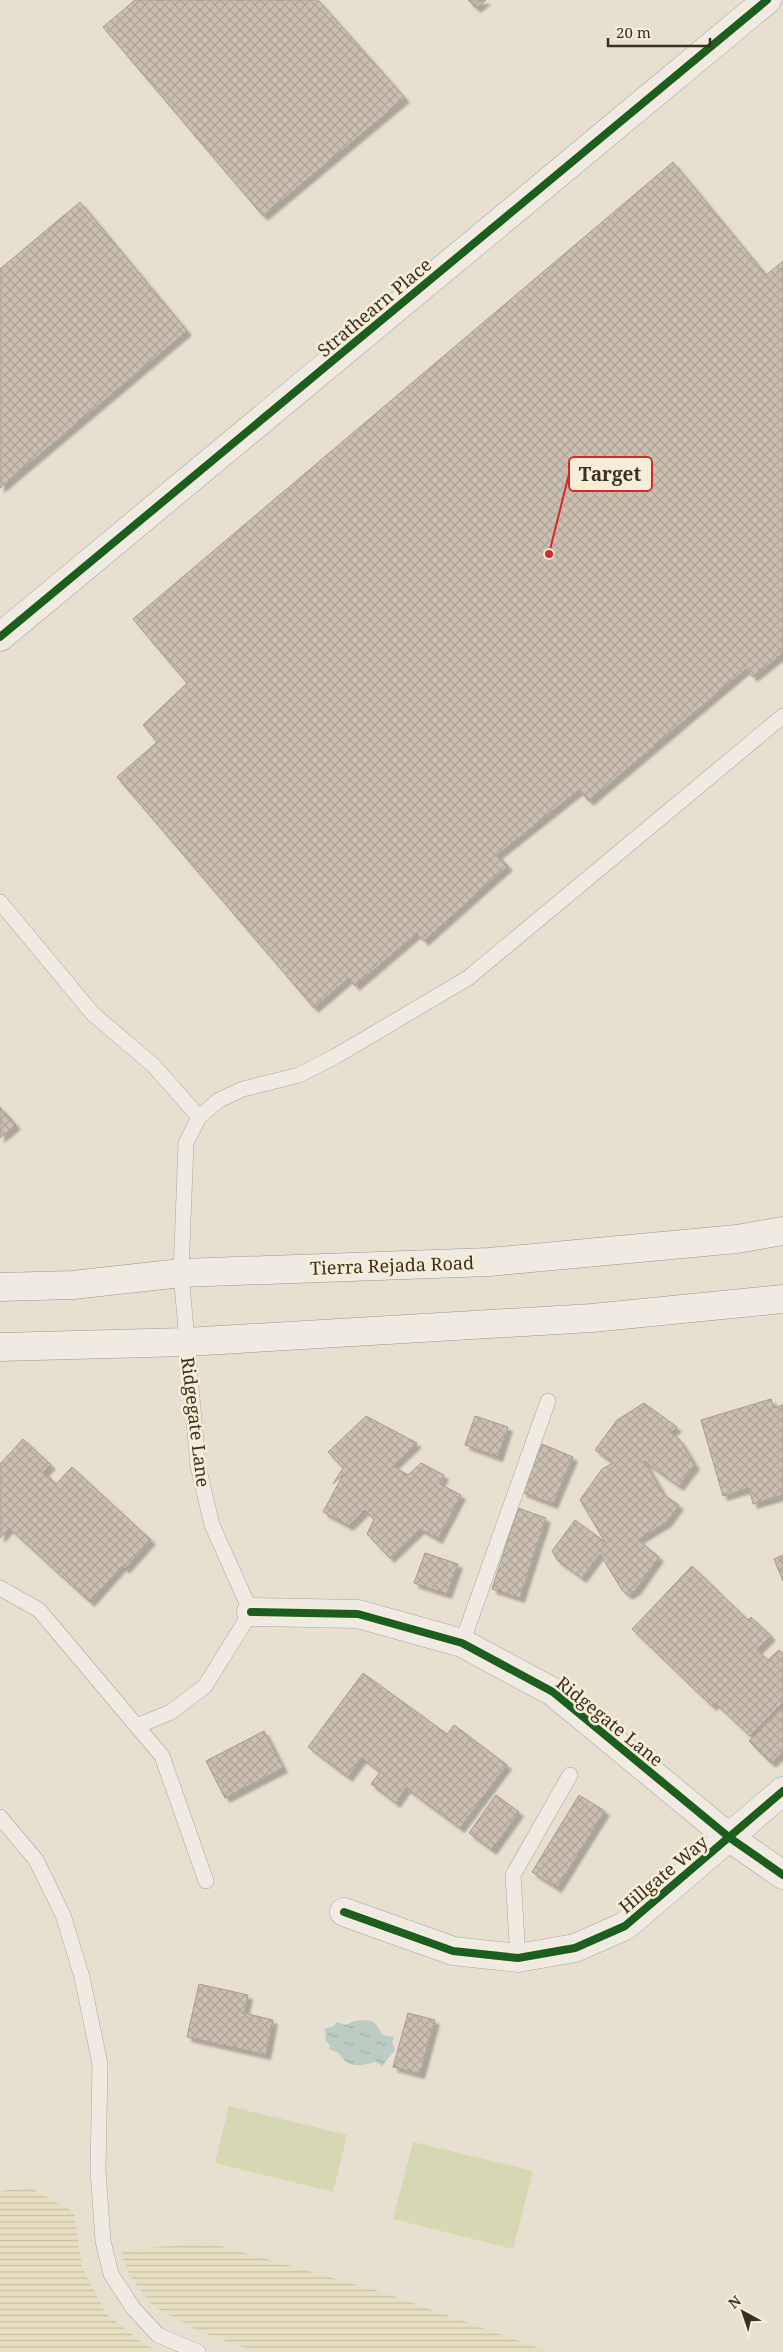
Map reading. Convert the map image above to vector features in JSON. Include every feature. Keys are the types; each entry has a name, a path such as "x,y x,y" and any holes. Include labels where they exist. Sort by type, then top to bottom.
{"street":[{"name":"Strathearn Place","path":"0,637 767,0"},
{"name":"Tierra Rejada Road","path":"0,1287 72,1285 181,1273 489,1262 737,1239 783,1231"},
{"path":"0,1347 186,1342 592,1318 783,1299"},
{"name":"Ridgegate Lane","path":"251,1612 358,1614 462,1643 553,1692 730,1838 783,1875"},
{"name":"Hillgate Way","path":"344,1912 453,1951 518,1958 575,1948 625,1926 783,1791"}],"lane":[{"path":"0,902 93,1014 154,1066 199,1117 219,1100 243,1089 299,1074 336,1056 468,978 783,716"},
{"name":"Ridgegate Lane","path":"199,1117 186,1143 181,1273 198,1466 212,1525 251,1612"},
{"path":"462,1643 548,1401"},
{"path":"0,1588 39,1610 162,1756 206,1880"},
{"path":"137,1726 171,1712 205,1686 251,1612"},
{"path":"518,1958 513,1874 570,1775"},
{"path":"0,1817 36,1860 64,1915 82,1977 100,2064 98,2170 103,2241 111,2274 132,2308 158,2335 198,2352"}],"shaded area":[{"path":"31,2188 74,2212 82,2267 106,2314 144,2344 161,2352 0,2352 0,2191"},
{"path":"207,2242 385,2293 550,2352 255,2352 196,2330 153,2306 130,2276 121,2251"}],"green space":[{"path":"229,2106 347,2135 333,2192 215,2163"},
{"path":"413,2142 533,2171 513,2249 393,2219"}],"water":[{"path":"365,2020 374,2022 383,2035 394,2037 392,2042 395,2050 382,2066 376,2062 365,2065 350,2064 339,2053 329,2049 330,2045 326,2041 325,2029 334,2026 337,2022 346,2025 354,2021"}],"building":[{"path":"135,0 318,0 405,98 263,216 103,27"},
{"path":"468,0 486,0 476,8"},
{"path":"673,162 766,275 783,261 783,653 753,677 746,669 589,801 579,790 497,855 508,866 424,941 417,933 355,986 349,978 314,1008 117,777 157,742 143,725 187,683 133,619"},
{"path":"80,202 187,331 0,488 0,269"},
{"path":"0,1107 16,1125 0,1138"},
{"path":"771,1399 774,1408 783,1405 783,1495 753,1504 749,1488 723,1496 701,1420"},
{"path":"644,1403 677,1427 671,1433 679,1439 695,1465 679,1486 644,1461 664,1495 679,1505 667,1522 639,1539 659,1557 636,1590 628,1595 622,1590 600,1554 582,1578 558,1561 552,1551 575,1520 605,1542 580,1500 602,1469 613,1463 595,1450 617,1420"},
{"path":"366,1416 417,1443 393,1466 408,1475 421,1463 444,1475 440,1484 461,1495 438,1539 420,1529 390,1558 367,1534 374,1519 365,1510 349,1526 323,1512 343,1475 333,1484 343,1468 328,1452"},
{"path":"475,1416 508,1427 498,1457 465,1445"},
{"path":"23,1439 51,1465 44,1472 56,1484 72,1467 151,1540 125,1569 122,1566 90,1602 9,1528 0,1538 0,1464"},
{"path":"542,1444 573,1457 553,1504 522,1492"},
{"path":"518,1508 546,1518 520,1598 492,1589"},
{"path":"425,1553 458,1564 447,1594 414,1583"},
{"path":"783,1555 783,1581 774,1559"},
{"path":"692,1566 748,1620 751,1617 771,1636 757,1650 768,1660 779,1650 783,1653 783,1703 750,1736 715,1703 712,1706 632,1629"},
{"path":"363,1673 447,1734 454,1725 507,1765 460,1828 406,1788 396,1803 371,1784 380,1772 362,1758 348,1777 308,1747"},
{"path":"783,1708 783,1752 771,1763 749,1741"},
{"path":"264,1731 283,1768 225,1798 206,1761"},
{"path":"496,1795 519,1812 492,1850 469,1833"},
{"path":"579,1795 605,1811 557,1888 532,1872"},
{"path":"199,1984 248,1995 244,2013 273,2020 266,2055 187,2037"},
{"path":"408,2013 435,2020 420,2074 393,2067"}],"cycle path":[{"path":"0,637 767,0"},
{"path":"251,1612 358,1614 462,1643 553,1692 730,1838 783,1875"},
{"path":"344,1912 453,1951 518,1958 575,1948 625,1926 783,1791"}],"place":[{"name":"Target","path":"549,554"}]}
